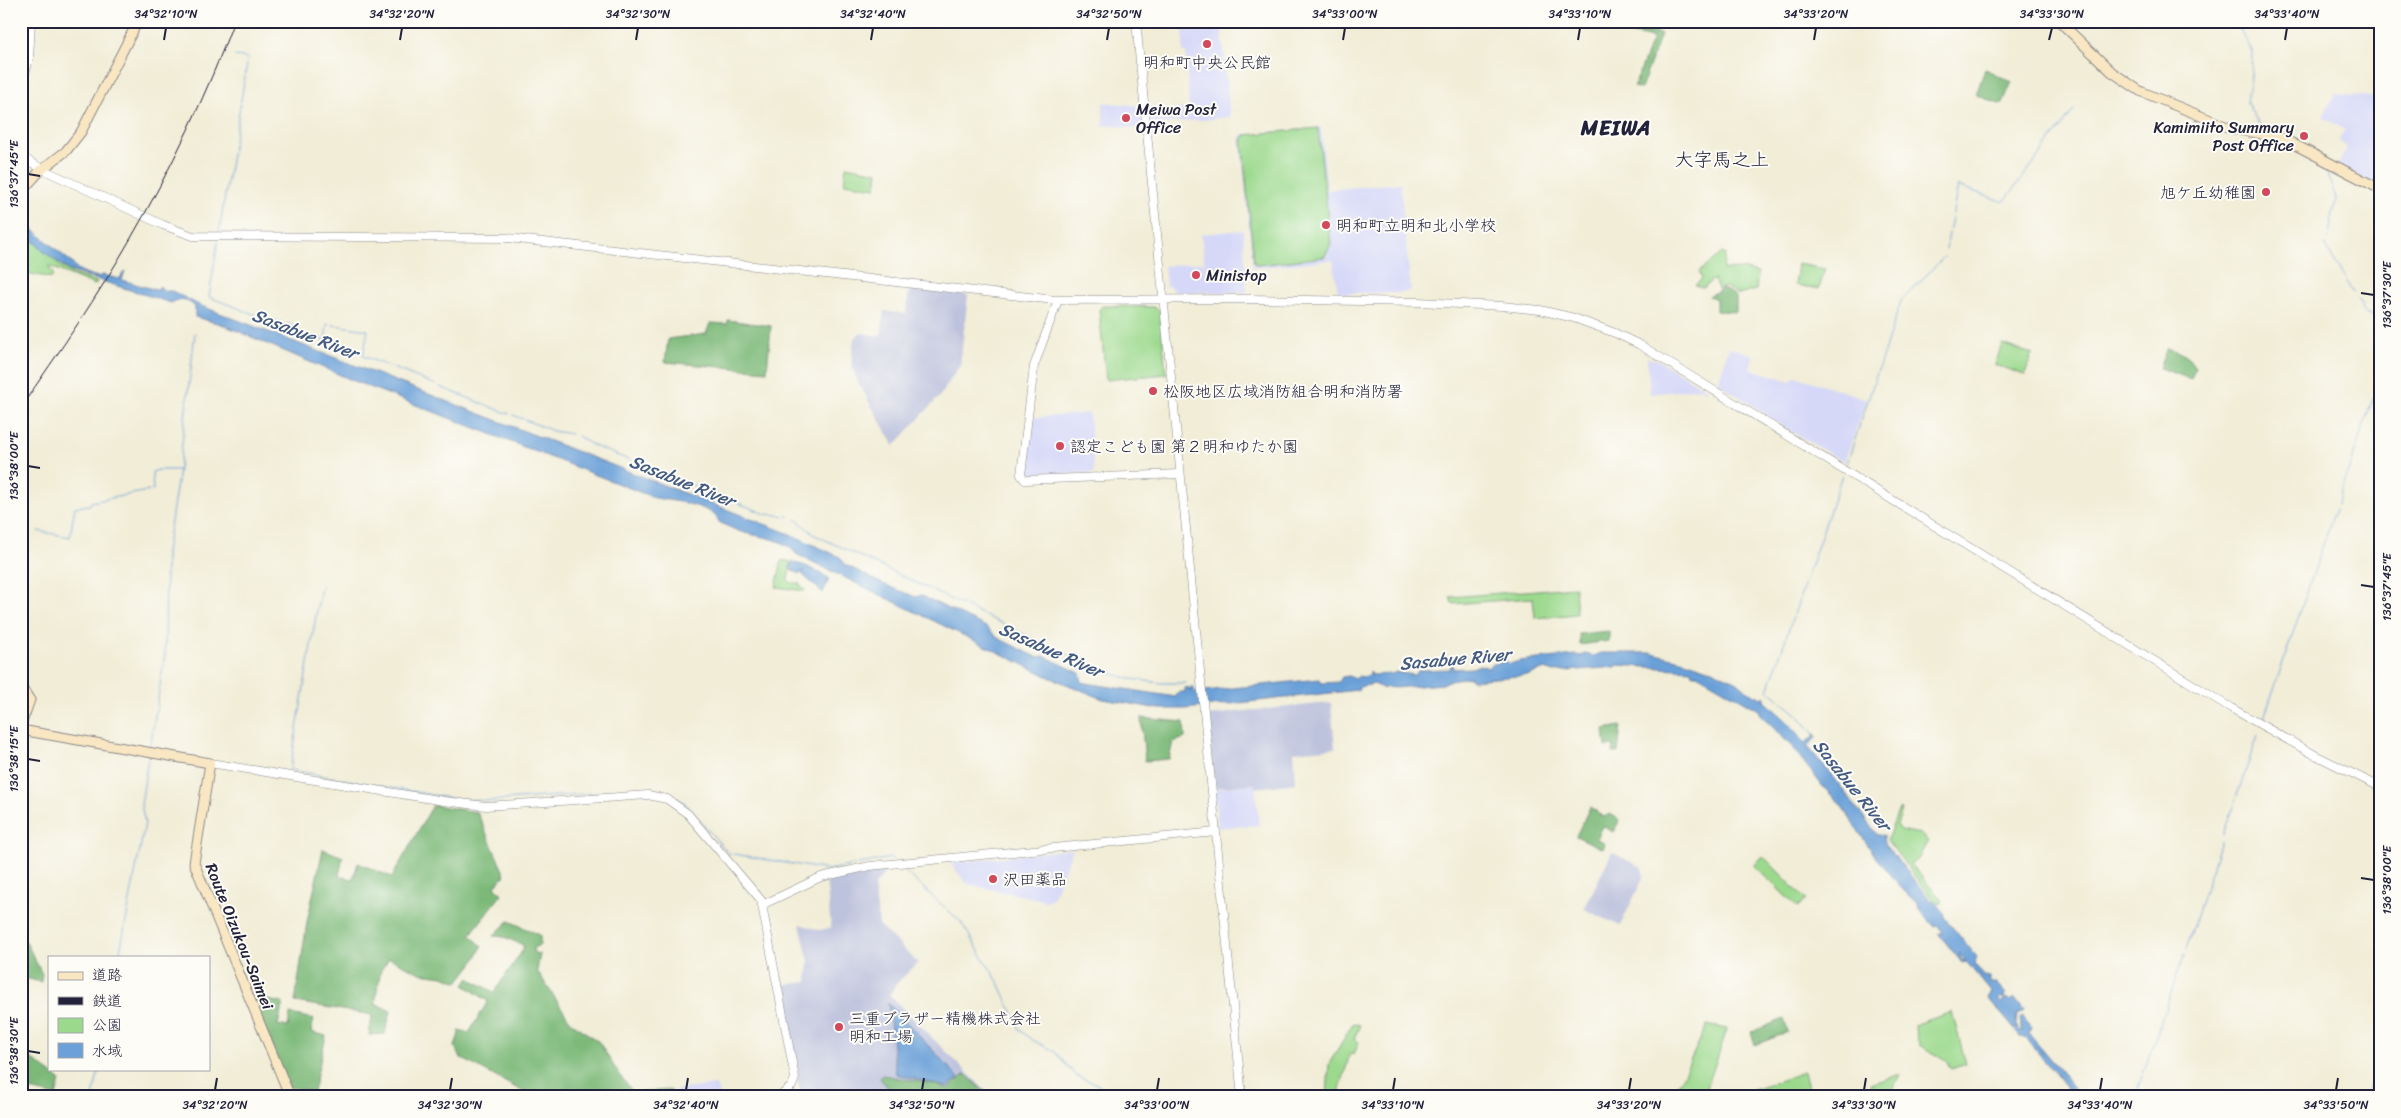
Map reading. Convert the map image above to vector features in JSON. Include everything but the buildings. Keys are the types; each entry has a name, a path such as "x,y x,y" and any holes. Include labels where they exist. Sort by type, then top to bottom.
{"main road":[{"path":"21,192 42,169 66,151 84,128 138,21"},
{"path":"2059,21 2112,72 2135,88 2230,128 2282,138 2380,189"},
{"path":"21,687 30,700 21,725"},
{"path":"21,730 210,763"},
{"name":"Route Oizukou-Saimei","path":"210,763 194,863 290,1097"}],"street":[{"path":"21,88 29,59 31,21"},
{"path":"1136,21 1242,1097"},
{"path":"21,156 42,169 163,225 193,236 508,238 1058,300 1418,302 1502,306 1553,313 1590,323 1653,353 2231,708 2315,755 2380,787"},
{"path":"1058,300 1034,366 1021,476 1025,480 1180,474"},
{"path":"210,763 444,801 486,806 639,795 662,797 676,804 688,814 749,885 759,897 762,905 794,1078 792,1086 779,1097"},
{"path":"762,905 821,878 849,870 897,863 1216,832"}],"shaded area":[{"path":"1183,21 1221,21 1230,117 1150,125 1149,112 1189,108 1186,52 1183,52"},
{"path":"2335,93 2380,98 2380,187 2338,165 2347,147 2341,143 2339,138 2345,130 2323,117"},
{"path":"1103,102 1140,106 1143,129 1103,125"},
{"name":"明和町立明和北小学校","path":"1321,127 1327,190 1400,183 1411,290 1403,293 1338,293 1333,260 1253,268 1240,135"},
{"path":"1243,230 1247,292 1175,292 1169,286 1166,287 1164,266 1203,262 1207,288 1201,234"},
{"path":"909,287 968,295 960,365 939,397 894,446 858,382 851,364 854,339 860,333 881,336 884,311 906,314"},
{"path":"1729,347 1753,355 1750,369 1791,381 1795,376 1867,399 1844,462 1799,436 1718,383"},
{"path":"1647,357 1653,360 1654,358 1706,389 1706,392 1700,388 1650,394"},
{"name":"認定こども園 第２明和ゆたか園","path":"1089,413 1094,473 1028,476 1025,473 1031,418"},
{"path":"1331,703 1335,748 1294,752 1296,783 1255,788 1254,784 1214,788 1209,716"},
{"path":"1255,784 1259,825 1218,828 1214,789"},
{"path":"1073,849 1052,899 1048,901 967,884 950,863"},
{"path":"1612,852 1642,868 1644,876 1620,926 1584,909"},
{"path":"890,867 874,886 879,925 918,963 897,983 889,995 992,1097 803,1097 799,1086 780,985 807,982 809,962 800,924 819,930 831,928 826,880 864,874 868,870"},
{"path":"716,1085 721,1097 674,1097 675,1090"}],"green space":[{"path":"1574,21 1602,21 1612,26 1629,27 1661,34 1641,89 1634,87 1653,38"},
{"path":"1985,69 2012,82 2002,105 1976,95"},
{"path":"1318,128 1331,245 1324,257 1258,265 1254,263 1242,140 1245,135"},
{"path":"846,166 878,172 876,188 844,183"},
{"path":"21,230 62,267 73,274 97,282 95,285 48,266 53,273 52,278 21,272"},
{"path":"1722,253 1725,254 1723,270 1742,269 1758,273 1756,290 1739,295 1726,287 1718,289 1714,279 1703,288 1695,285 1702,279 1699,272"},
{"path":"1798,264 1825,269 1819,289 1795,285"},
{"path":"1722,289 1736,297 1736,312 1716,311 1716,299 1709,296"},
{"path":"1102,306 1153,307 1160,310 1166,374 1106,380 1099,310"},
{"path":"728,320 771,326 767,371 665,362 668,339 706,334 710,323 727,324"},
{"path":"2002,344 2032,354 2025,375 1995,365"},
{"path":"2167,348 2185,354 2195,367 2191,379 2159,368"},
{"path":"782,560 791,562 788,580 800,584 805,591 776,587"},
{"path":"1575,587 1577,614 1535,618 1533,598 1452,604 1450,597"},
{"path":"1609,631 1609,641 1580,645 1579,634"},
{"path":"1141,718 1184,722 1185,738 1173,742 1169,759 1145,761"},
{"path":"1621,726 1618,753 1613,753 1614,746 1606,747 1604,729"},
{"path":"433,805 477,812 505,875 495,886 502,894 470,935 482,946 475,960 458,982 443,976 420,973 389,958 381,970 375,1003 391,1011 385,1034 369,1035 372,1015 295,1002 307,922 323,849 343,857 339,876 353,879 358,863 392,877"},
{"path":"1590,807 1604,817 1610,814 1620,820 1613,832 1603,826 1597,839 1605,844 1603,849 1576,836"},
{"path":"1899,809 1902,811 1897,825 1901,830 1920,834 1928,841 1919,857 1910,864 1943,901 1939,904 1932,899 1887,840"},
{"path":"1763,856 1806,900 1797,907 1754,866"},
{"path":"509,921 540,935 540,945 533,948 534,953 540,954 537,971 571,1022 599,1042 620,1076 633,1092 671,1090 671,1097 533,1097 461,1058 455,1047 460,1030 469,1033 488,1001 464,985 469,978 494,992 523,950 523,945 504,937 493,936"},
{"path":"21,940 25,940 42,974 41,982 21,977"},
{"path":"252,997 283,1003 278,1025 288,1027 290,1014 314,1019 311,1032 326,1036 313,1092 289,1087"},
{"path":"1952,1012 1966,1064 1951,1069 1946,1060 1919,1045 1914,1025"},
{"path":"1784,1019 1788,1032 1755,1045 1751,1032"},
{"path":"1353,1023 1360,1025 1354,1039 1359,1042 1354,1054 1350,1053 1338,1097 1327,1097 1329,1064"},
{"path":"1707,1025 1727,1029 1704,1097 1673,1097"},
{"path":"21,1051 60,1080 56,1096 21,1088"},
{"path":"1804,1072 1808,1088 1781,1097 1755,1097 1751,1091"},
{"path":"965,1074 991,1097 918,1097 919,1094 889,1089 880,1078 882,1075 933,1084 948,1089"},
{"path":"1900,1074 1891,1092 1885,1096 1873,1097 1870,1084"}],"water":[{"path":"21,219 83,272 98,277 103,275 119,279 125,271 122,280 156,290 159,290 159,286 165,291 172,291 199,305 790,534 840,557 846,565 883,584 916,597 920,595 986,627 998,638 1016,647 1037,657 1044,656 1080,673 1082,682 1176,697 1178,692 1185,692 1185,688 1188,687 1190,692 1193,686 1195,692 1319,679 1321,683 1339,682 1342,677 1349,676 1355,679 1359,676 1370,675 1370,671 1372,675 1396,672 1414,675 1419,670 1450,669 1452,661 1453,669 1472,668 1480,665 1489,668 1490,665 1506,661 1510,664 1519,661 1581,656 1585,654 1595,656 1600,653 1652,653 1712,670 1739,683 1749,692 1762,698 1765,696 1765,701 1789,723 1805,743 1814,736 1814,733 1817,737 1807,746 1835,779 1877,835 1884,835 1885,844 1931,901 1933,900 1945,914 1944,917 1977,957 1974,963 1984,976 1990,977 1990,983 1996,983 2006,994 2005,999 2001,997 1999,1001 2001,1003 2008,998 2011,1001 2015,998 2024,1010 2017,1015 2016,1025 2019,1030 2023,1031 2020,1018 2022,1016 2032,1028 2029,1034 2082,1097 2074,1097 2026,1038 2020,1036 1988,998 1991,992 1959,953 1961,959 1966,962 1962,963 1938,933 1942,933 1938,925 1934,926 1919,909 1918,904 1904,891 1873,853 1841,805 1824,788 1792,747 1761,715 1759,710 1697,674 1692,674 1691,670 1617,665 1616,667 1554,672 1545,669 1529,675 1472,680 1470,677 1450,680 1443,684 1386,687 1384,689 1374,684 1359,687 1358,690 1185,709 1159,709 1103,699 1049,677 796,554 792,549 780,542 728,527 719,522 716,516 701,508 681,502 655,498 354,381 221,324 195,317 195,307 187,301 178,300 171,303 70,271 43,251 21,228"},
{"path":"792,562 806,566 829,578 823,593 802,574 804,570 800,574 790,569"},
{"path":"888,1003 959,1078 947,1087 896,1074"}],"waterway":[{"path":"2235,21 2252,51 2247,103 2260,126 2271,129"},
{"path":"219,232 248,58 235,56"},
{"path":"1946,249 1958,186 2004,202 2074,110"},
{"path":"2275,130 2283,134"},
{"path":"2324,165 2336,199 2328,238"},
{"name":"Sasabue River","path":"218,241 209,297 269,320 281,322"},
{"path":"2326,244 2354,293"},
{"path":"1846,466 1901,301 1944,257"},
{"path":"2358,300 2365,313 2380,318"},
{"name":"Sasabue River","path":"288,323 303,333 325,341 327,324 329,325"},
{"name":"Sasabue River","path":"333,325 368,330 363,356 436,385"},
{"path":"179,469 195,333"},
{"path":"2337,505 2380,377"},
{"path":"440,387 509,414"},
{"path":"513,415 553,431 571,434"},
{"name":"Sasabue River","path":"578,436 594,446 766,514 788,516"},
{"path":"38,531 70,537 75,507 153,490 152,472 158,470 179,470 166,553 165,654 150,748"},
{"name":"Sasabue River","path":"1814,734 1798,715 1768,690 1842,475"},
{"path":"2264,718 2335,510"},
{"name":"Sasabue River","path":"796,519 815,535 1102,671 1132,679 1161,683 1186,683"},
{"path":"21,528 30,530"},
{"path":"321,586 290,770 455,799 490,801 652,789 665,792 684,802 728,853 828,870 891,858 893,860"},
{"path":"2223,835 2258,736"},
{"path":"119,956 145,823 141,805 148,758"},
{"path":"2186,950 2221,841"},
{"path":"900,867 961,922 1000,985 1020,1030 1034,1041 1054,1051 1076,1076 1099,1085 1108,1097"},
{"path":"2135,1097 2184,955"},
{"path":"2366,1097 2380,1053"},
{"path":"93,1097 99,1070"}],"railway":[{"path":"21,407 92,302 146,212 200,104 234,21"}],"place":[{"name":"明和町中央公民館","path":"1207,44"},
{"name":"Meiwa Post Office","path":"1126,118"},
{"name":"Kamimiito Summary Post Office","path":"2304,136"},
{"name":"旭ケ丘幼稚園","path":"2266,192"},
{"name":"明和町立明和北小学校","path":"1326,225"},
{"name":"Ministop","path":"1196,275"},
{"name":"松阪地区広域消防組合明和消防署","path":"1153,391"},
{"name":"認定こども園 第２明和ゆたか園","path":"1060,446"},
{"name":"沢田薬品","path":"993,879"},
{"name":"三重ブラザー精機株式会社 明和工場","path":"839,1027"}],"district":[{"name":"MEIWA","path":"1616,128"},
{"name":"大字馬之上","path":"1722,159"}]}
